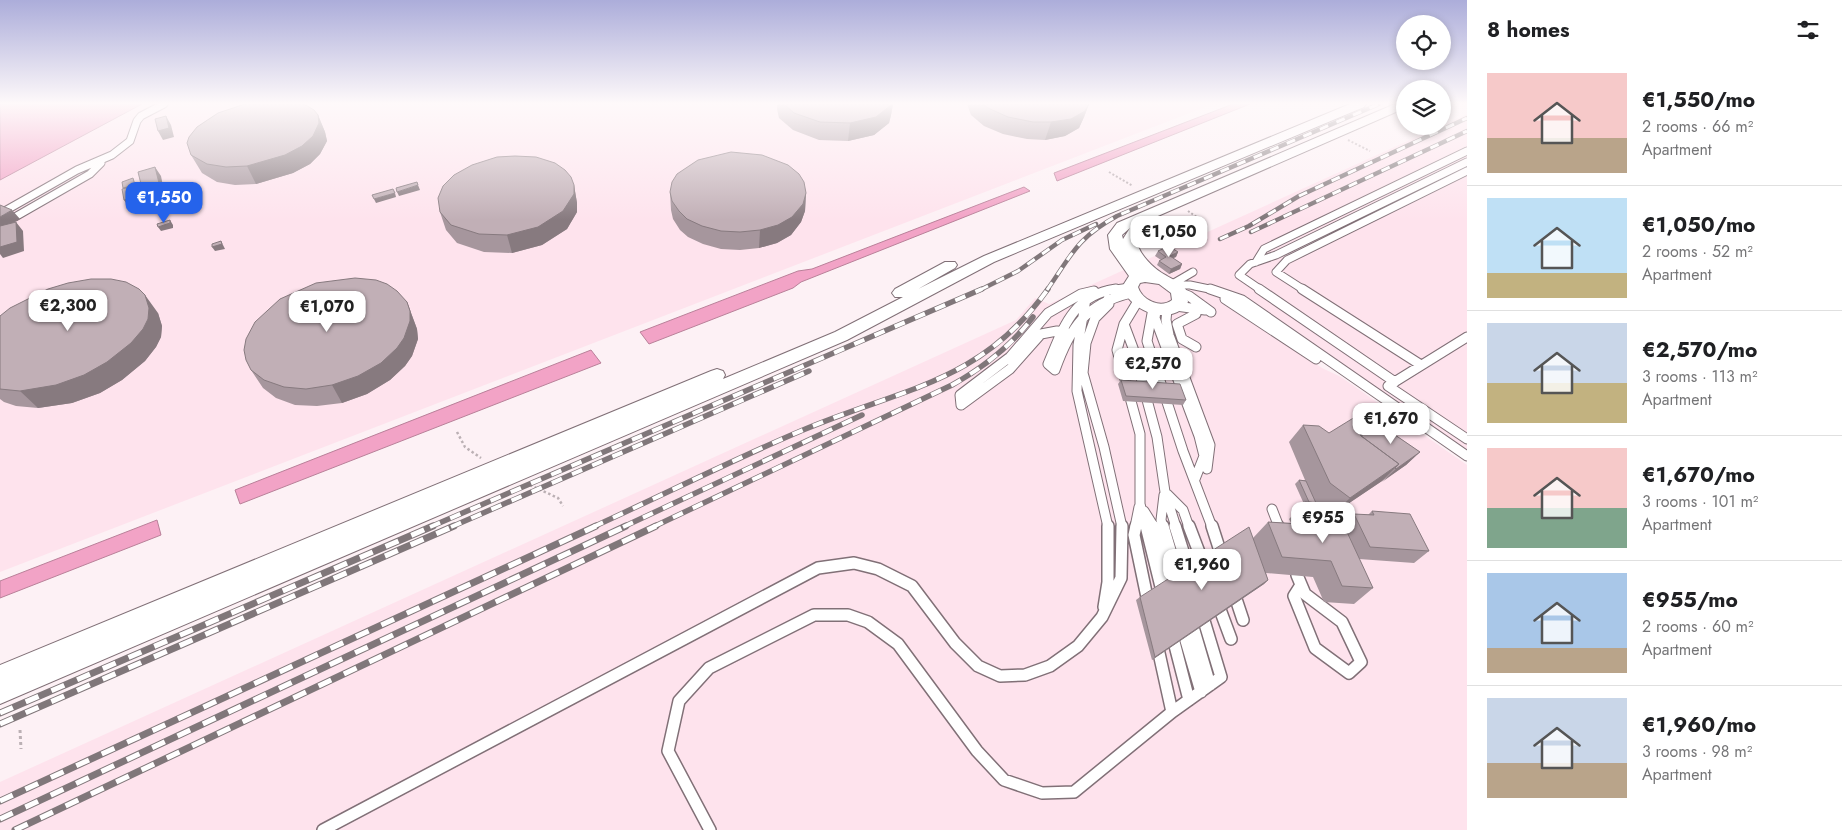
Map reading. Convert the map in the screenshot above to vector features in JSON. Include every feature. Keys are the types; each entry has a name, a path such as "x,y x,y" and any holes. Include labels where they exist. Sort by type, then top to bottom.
{"street":[{"path":"0,676 823,331 886,301 927,277 972,255 1244,143"},
{"path":"0,693 841,336 989,259 1267,143"},
{"path":"1134,290 1117,249 1115,235 1122,226 1315,143"},
{"path":"1167,297 1129,246 1130,238 1135,230 1334,143"},
{"path":"1134,290 1152,277 1167,297"},
{"path":"1134,290 1167,297"}],"lane":[{"path":"15,217 90,174 103,161 128,143"},
{"path":"1256,262 1264,249 1467,151"},
{"path":"1256,262 1271,252 1467,157"},
{"path":"3,212 77,170 103,161"},
{"path":"1394,382 1239,275 1243,268 1276,255 1467,162"},
{"path":"1421,365 1276,272 1286,260 1467,170"},
{"path":"1193,272 1167,297 1155,318 1199,436 1204,456 1195,479"},
{"path":"1225,566 1195,479 1183,451 1147,341 1167,297 1184,284 1214,289 1242,300 1467,456"},
{"path":"1167,297 1191,288 1213,293 1239,306 1295,346 1334,369 1467,462"},
{"path":"1067,332 1078,303 1086,299 1134,290 1117,350 1140,434 1140,504 1134,535 1150,610"},
{"path":"322,830 818,568 854,563 878,569 912,586 954,643 978,666 1000,676 1025,675 1050,666 1078,646 1102,617 1121,578 1122,524 1104,446 1090,403 1083,373 1086,343 1095,318 1109,304 1105,295 1092,291 1081,294 1048,313 1010,357 960,394 961,405 1010,369 1041,334 1057,331 1067,332"},
{"path":"1067,332 1105,295"},
{"path":"1167,297 1164,315 1174,349 1210,447 1206,468"},
{"path":"1086,299 1085,315 1078,345 1077,390 1108,525 1108,582 1102,617"},
{"path":"1196,314 1177,324 1182,339 1196,347"},
{"path":"1124,324 1133,348 1157,437 1165,492 1193,585"},
{"path":"1467,337 1388,386 1467,439"},
{"path":"1165,492 1183,510 1207,575"},
{"path":"1140,504 1153,526 1179,596 1161,520 1165,492"},
{"path":"1140,504 1166,607"},
{"path":"1272,510 1284,540"},
{"path":"1299,580 1306,594 1342,622 1361,662 1349,673 1315,648 1294,596 1299,580"},
{"path":"1231,584 1243,620"},
{"path":"1214,593 1231,639"},
{"path":"710,830 668,751 680,701 710,668 814,614 848,615 868,622 898,644 977,750 1004,780 1042,793 1074,792 1172,712 1221,677 1199,603"},
{"path":"1184,615 1206,689"},
{"path":"1170,626 1189,700"},
{"path":"1154,628 1172,712"}],"path":[{"path":"1354,143 1370,151"},
{"path":"20,730 21,749"}],"shaded area":[{"path":"0,143 70,143 0,180"},
{"path":"70,143 1113,143 0,572 0,180"},
{"path":"1133,143 1153,143 1057,181 1054,173"},
{"path":"1404,143 1467,143 1467,453 1282,325 1277,337 1322,368 1341,377 1467,465 1467,830 0,830 0,782 1016,320 1035,298 1049,304"},
{"path":"1024,187 1030,191 801,282 793,288 649,344 640,332 798,271 812,269"},
{"path":"591,350 601,363 240,504 235,490"},
{"path":"157,520 161,535 0,598 0,581"}],"building":[{"path":"187,143 306,143 285,155 247,166 226,167 207,164 191,155"},
{"path":"731,152 762,155 788,165 799,174 804,182 806,193 803,204 792,217 778,225 760,230 721,231 702,226 687,219 679,211 672,201 670,192 672,182 677,174 698,160"},
{"path":"497,157 536,157 555,163 565,170 571,177 574,185 574,194 563,211 538,227 507,235 479,234 451,225 440,212 438,198 443,186 454,175 472,165"},
{"path":"155,167 160,187 149,190 150,194 124,200 122,189 141,184 138,172"},
{"path":"133,178 135,185 123,188 122,182"},
{"path":"417,182 418,185 397,192 396,188"},
{"path":"393,189 395,193 374,199 372,195"},
{"path":"0,205 12,210 0,217"},
{"path":"170,220 170,223 158,227 157,224"},
{"path":"16,222 17,242 0,247 0,226"},
{"path":"221,241 222,244 212,247 212,244"},
{"path":"1169,246 1178,252 1170,256 1182,264 1171,269 1159,261 1166,257 1158,251"},
{"path":"355,278 376,280 387,284 407,302 410,311 410,321 404,338 397,348 381,363 358,376 332,385 306,389 284,387 264,380 251,370 244,350 246,339 255,322 280,299 316,283"},
{"path":"91,279 111,279 126,282 139,289 145,295 149,308 148,319 143,329 131,343 107,362 84,375 56,385 20,391 0,389 0,316 10,308 48,289"},
{"path":"1121,380 1180,384 1186,400 1126,396"},
{"path":"1368,409 1383,419 1360,435 1399,464 1350,498 1330,483 1303,425 1319,426 1329,433"},
{"path":"1379,424 1420,452 1396,469 1399,464 1361,436"},
{"path":"1299,480 1306,481 1316,503 1309,502"},
{"path":"1305,502 1334,504 1373,588 1342,586 1331,561 1282,557 1268,522 1315,525"},
{"path":"1372,511 1410,514 1429,551 1370,547 1354,514 1374,515"},
{"path":"1249,527 1268,580 1155,657 1140,597"}],"railway":[{"path":"1047,290 1076,248 1093,232 1117,216 1288,143"},
{"path":"1220,239 1249,226 1299,196 1414,143"},
{"path":"1251,232 1442,143"},
{"path":"982,289 1018,271 1062,240 1096,224"},
{"path":"430,527 982,289"},
{"path":"593,527 776,441 906,392 967,364 995,345 1022,321 1048,289"},
{"path":"653,527 952,385 996,355 1025,328 1033,317"},
{"path":"451,527 809,371"},
{"path":"623,527 862,415"},
{"path":"0,713 433,526"},
{"path":"0,724 454,526"},
{"path":"0,801 596,526"},
{"path":"0,819 626,526"},
{"path":"15,830 656,526"}]}
